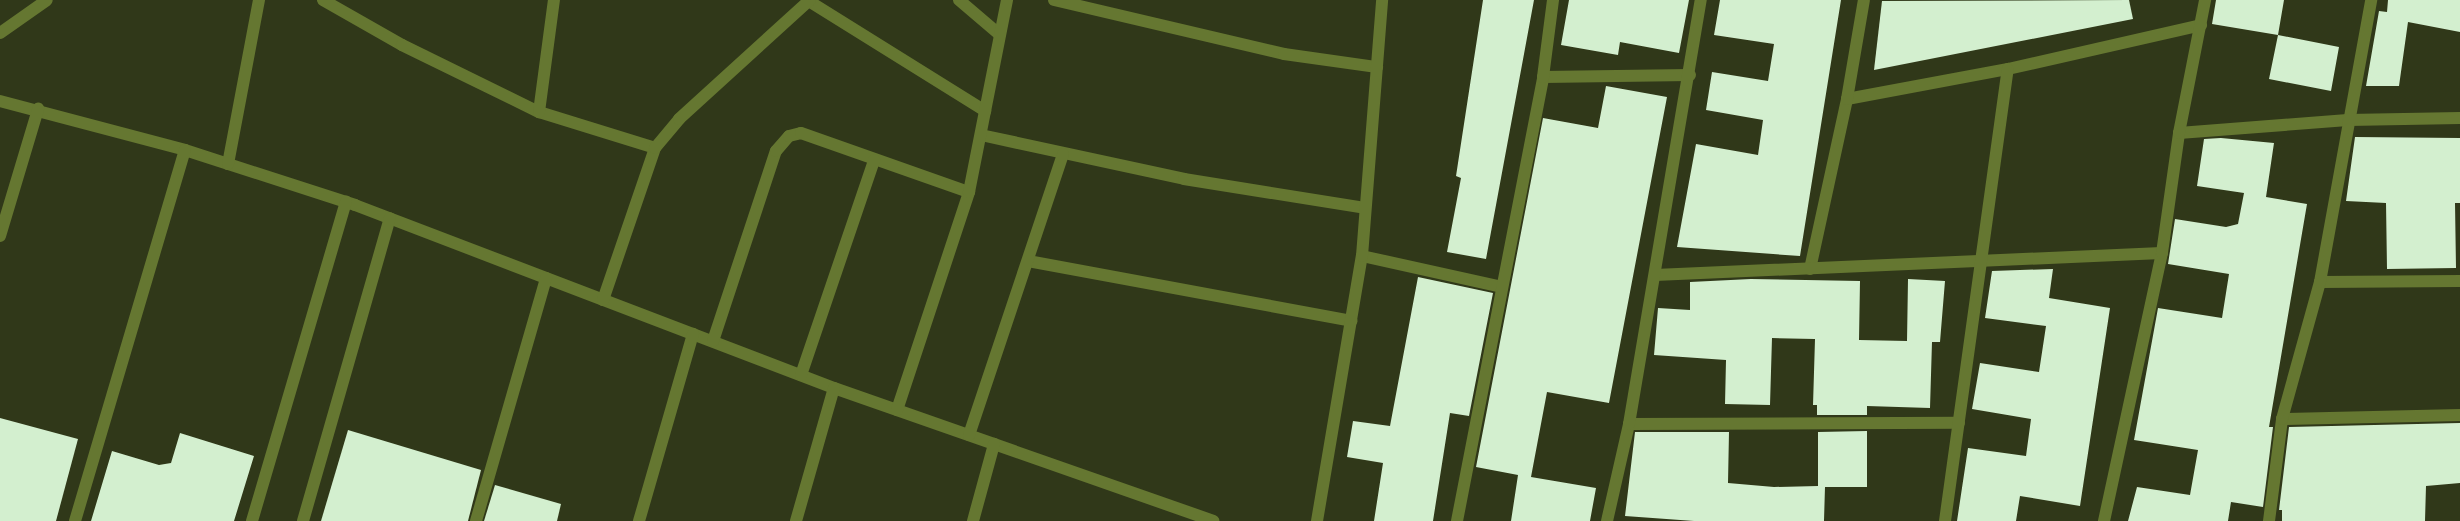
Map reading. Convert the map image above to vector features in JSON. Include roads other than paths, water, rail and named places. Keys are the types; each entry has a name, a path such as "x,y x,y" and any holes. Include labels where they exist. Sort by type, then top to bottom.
{"street":[{"path":"0,33 47,0"},
{"path":"228,164 259,0"},
{"path":"323,0 402,45 539,112 655,148"},
{"path":"539,112 554,0"},
{"path":"959,0 999,34"},
{"path":"897,410 970,192 1007,0"},
{"path":"1054,0 1284,54 1377,67"},
{"path":"1318,521 1362,256 1382,0"},
{"path":"1457,521 1543,77 1553,0"},
{"path":"1607,521 1629,424 1690,75 1701,0"},
{"path":"1810,269 1847,98 1864,0"},
{"path":"2104,521 2162,254 2179,133 2201,25 2204,0"},
{"path":"2269,521 2282,420 2320,282 2371,0"},
{"path":"603,300 655,148 679,119 808,1 985,111"},
{"path":"1847,98 2008,69 2201,25"},
{"path":"1945,521 2008,69"},
{"path":"1543,77 1690,75"},
{"path":"0,101 38,109 185,150 346,202 834,388 1213,521"},
{"path":"0,236 38,109"},
{"path":"2179,133 2348,120 2460,118"},
{"path":"713,341 776,151 789,136 801,133 970,192"},
{"path":"981,134 1063,154 1184,179 1365,208"},
{"path":"75,521 185,150"},
{"path":"969,436 1063,154"},
{"path":"801,375 874,160"},
{"path":"252,521 346,202"},
{"path":"303,521 390,218"},
{"path":"1655,275 2162,254"},
{"path":"1362,256 1502,287"},
{"path":"1028,261 1352,321"},
{"path":"476,521 546,278"},
{"path":"2320,282 2460,281"},
{"path":"640,521 692,334"},
{"path":"796,521 834,388"},
{"path":"2282,420 2460,415"},
{"path":"1629,424 1959,424"},
{"path":"974,521 994,444"}]}
